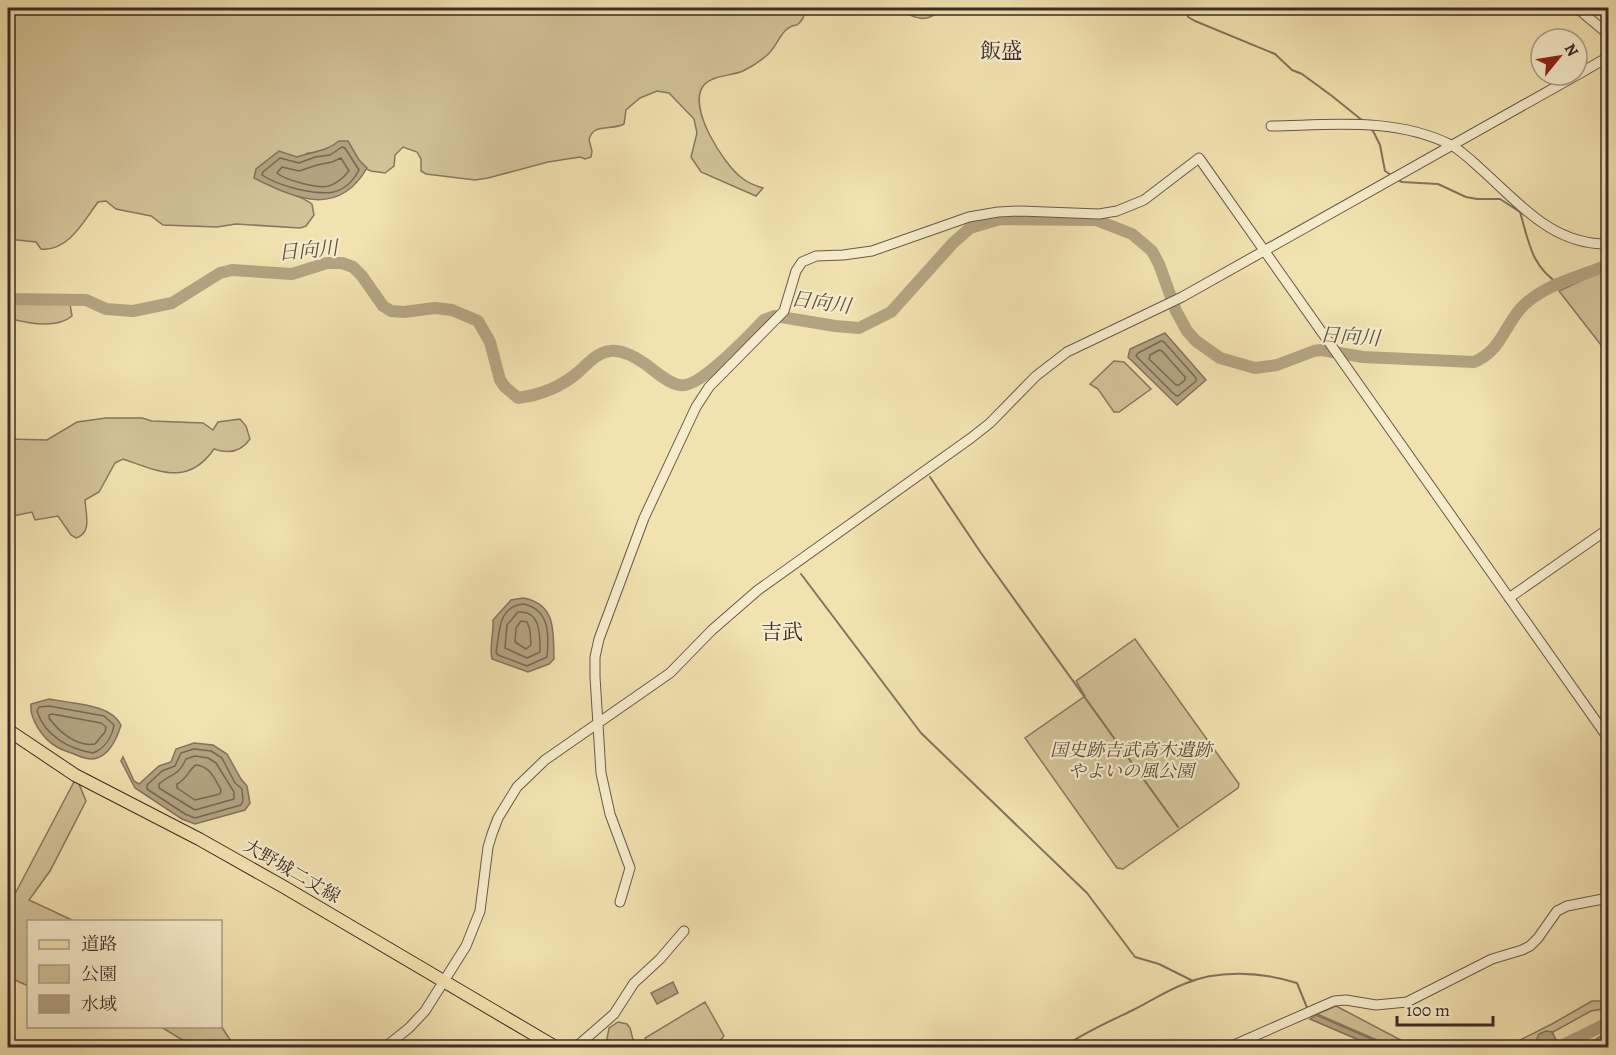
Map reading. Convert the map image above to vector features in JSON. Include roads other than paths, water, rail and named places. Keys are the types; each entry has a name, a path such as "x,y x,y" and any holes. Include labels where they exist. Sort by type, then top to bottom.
{"main road":[{"name":"大野城二丈線","path":"8,730 75,775 199,839 557,1047"}],"street":[{"path":"1577,8 1608,34"},
{"path":"1589,68 1608,57"},
{"path":"384,1047 417,1020 466,946 480,911 488,847 498,818 517,787 536,768 670,673 712,630 758,590 990,423 1036,376 1060,358 1080,345 1169,304 1555,87"},
{"path":"1271,126 1383,125 1411,130 1451,145 1469,158 1549,229 1575,241 1608,244"},
{"path":"620,903 630,868 603,788 595,657 599,639 647,510 680,437 704,394 782,313 788,302 796,272 802,262 810,257 861,253 969,217 998,212 1099,214 1117,211 1144,200 1199,158 1608,738"},
{"path":"1509,598 1608,529"},
{"path":"1227,1047 1334,1001 1346,1000 1383,1005 1407,1002 1492,959 1530,946 1557,911 1568,906 1608,898"},
{"path":"575,1047 614,1014 634,983 660,959 684,931"}],"water":[{"path":"339,141 348,141 359,160 367,168 356,183 343,193 316,200 285,193 254,178 256,169 279,151 297,157 324,149"},
{"path":"1165,333 1206,380 1177,405 1128,357 1130,349"},
{"path":"523,598 542,606 551,621 554,639 554,659 549,664 528,672 492,659 491,654 493,620 511,600"},
{"path":"49,699 99,708 116,718 121,725 106,753 94,759 88,759 52,744 38,728 31,710 31,704"},
{"path":"194,743 213,745 227,754 247,786 250,803 245,810 195,824 182,819 135,788 121,761 123,757 134,781 139,784 159,766 171,762 176,749"},
{"path":"673,982 678,993 657,1004 651,993"},
{"path":"1316,1015 1390,1047 1375,1047 1310,1019"},
{"path":"1546,1031 1552,1032 1560,1047 1522,1047 1536,1041 1539,1034"},
{"path":"1608,1031 1608,1047 1585,1047"}],"waterway":[{"path":"1013,8 1015,11 1022,8"},
{"path":"1185,8 1188,17 1195,21 1275,54 1292,70 1302,74 1363,121"},
{"path":"1372,129 1380,145 1385,171 1391,175"},
{"path":"1398,180 1438,184 1466,197 1500,199 1520,212 1532,252 1542,269 1559,284"},
{"name":"日向川","path":"8,299 86,300 106,309 133,311 172,303 220,273 232,270 292,274 327,263 342,263 353,267 383,306 391,311 404,312 435,308 452,310 478,321 490,342 500,380 518,398 542,393 556,387 570,379 596,357 610,351 624,352 644,363 665,379 679,385 688,384 711,371 764,320 775,316 859,328 891,312 953,243 970,228 1000,219 1096,220 1132,234 1152,251 1176,311 1187,331 1196,341 1220,358 1255,368 1277,365 1321,350 1363,357 1474,362 1484,357 1498,343 1518,311 1534,297 1565,281 1608,265"},
{"path":"930,477 981,553 1178,827"},
{"path":"801,574 921,733 1087,893 1135,957 1159,964 1193,981"},
{"path":"1062,1048 1171,990 1211,976 1225,974 1269,976 1297,983 1308,1010"},
{"path":"1557,1048 1608,1025"}],"district":[{"name":"飯盛","path":"1001,51"},
{"name":"吉武","path":"782,632"}],"park label":[{"name":"国史跡吉武高木遺跡 やよいの風公園","path":"1131,760"}]}
